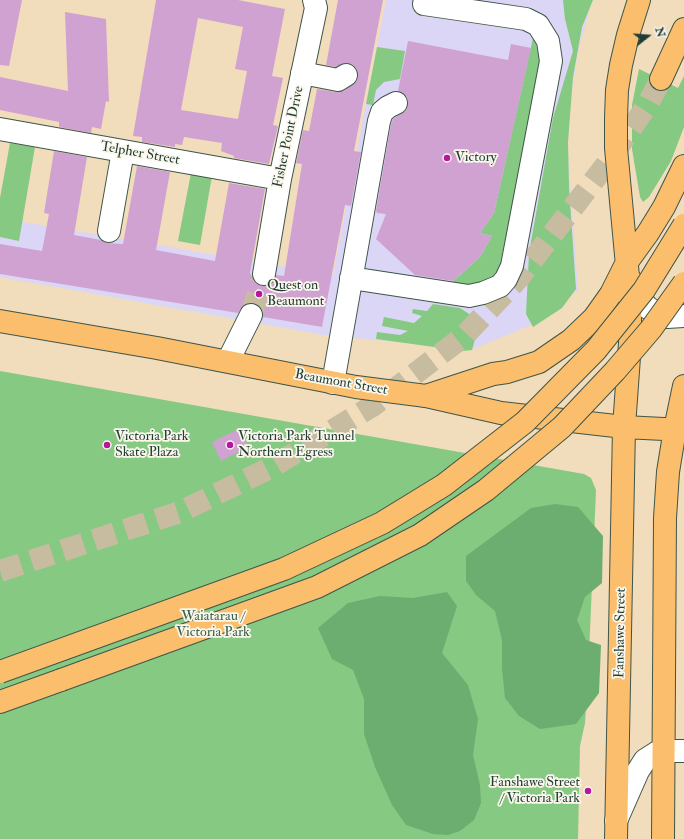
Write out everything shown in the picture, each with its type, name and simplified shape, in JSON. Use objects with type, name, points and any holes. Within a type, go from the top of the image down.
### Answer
[{"type":"main road","name":"Fanshawe Street","points":[[616,830],[624,427],[630,343],[628,268],[616,148],[616,118],[617,90],[621,65],[628,35],[639,0]]},
{"type":"main road","points":[[661,80],[684,29]]},
{"type":"main road","points":[[426,396],[493,374],[521,368],[539,362],[558,350],[594,318],[628,268],[664,207],[684,166]]},
{"type":"main road","points":[[0,672],[284,569],[382,523],[444,485],[525,422],[596,350],[644,290],[684,225]]},
{"type":"main road","points":[[0,702],[317,587],[420,535],[486,490],[562,427],[635,347],[684,283]]},
{"type":"main road","name":"Beaumont Street","points":[[0,321],[228,361],[333,382],[426,396],[501,413],[624,427],[680,430]]},
{"type":"main road","points":[[663,839],[674,751],[665,518],[668,472],[680,430],[684,386]]},
{"type":"street","name":"Fisher Point Drive","points":[[264,274],[280,179],[316,8],[314,0]]},
{"type":"street","points":[[351,278],[469,296],[483,294],[500,286],[506,279],[512,266],[551,61],[548,41],[538,25],[526,19],[424,4]]},
{"type":"street","points":[[302,73],[338,80],[346,75]]},
{"type":"street","points":[[333,382],[379,121],[382,112],[396,102]]},
{"type":"street","name":"Telpher Street","points":[[0,129],[280,179]]},
{"type":"street","points":[[108,231],[123,151]]},
{"type":"street","points":[[628,268],[635,290],[648,308],[666,317],[684,316]]},
{"type":"street","points":[[228,361],[251,315]]},
{"type":"street","points":[[616,830],[642,764],[650,756],[674,751]]},
{"type":"shaded area","points":[[386,0],[592,0],[578,52],[566,126],[578,290],[536,323],[473,349],[323,335],[0,277],[0,218],[333,275]]},
{"type":"green space","points":[[563,0],[593,0],[582,27],[573,77],[568,142],[569,187],[576,289],[562,308],[533,327],[526,314],[529,253],[553,118],[573,51],[565,19]]},
{"type":"green space","points":[[533,38],[537,47],[541,67],[498,275],[468,287],[450,284],[480,257],[492,236],[480,233],[494,213]]},
{"type":"green space","points":[[377,47],[405,51],[400,79],[384,82],[376,90],[373,105],[366,104]]},
{"type":"green space","points":[[639,69],[678,88],[684,76],[684,127],[671,161],[649,197],[643,202],[640,197],[632,149],[632,105]]},
{"type":"green space","points":[[10,143],[35,147],[19,241],[0,237],[0,198]]},
{"type":"green space","points":[[191,173],[212,176],[200,245],[178,241]]},
{"type":"green space","points":[[433,304],[460,308],[480,321],[472,350],[463,351],[376,339],[377,332],[400,335],[408,331],[382,326],[384,317],[414,323],[422,316],[412,313],[413,309],[427,311]]},
{"type":"green space","name":"Waiatarau / Victoria Park","points":[[0,371],[584,474],[591,478],[596,490],[588,678],[585,723],[580,746],[578,839],[0,839]]},
{"type":"green space","points":[[555,504],[578,507],[603,536],[602,583],[585,597],[577,620],[586,640],[601,645],[599,693],[576,724],[540,729],[519,716],[505,698],[502,669],[502,640],[495,611],[476,595],[466,581],[466,556],[531,508]]},
{"type":"green space","points":[[447,592],[457,606],[442,653],[468,685],[478,719],[473,755],[480,785],[481,803],[474,820],[460,831],[448,835],[433,834],[406,825],[392,805],[375,767],[364,734],[364,699],[353,670],[332,659],[318,628],[348,603],[380,596],[413,598]]},
{"type":"building","points":[[0,0],[22,0],[9,66],[0,65]]},
{"type":"building","points":[[156,0],[238,0],[285,9],[272,76],[283,78],[273,125],[278,126],[269,164],[234,158],[234,156],[221,151],[222,143],[184,137],[182,145],[175,144],[175,147],[142,142],[142,137],[133,136]],"holes":[[[198,18],[243,27],[235,69],[247,71],[238,119],[181,110]]]},
{"type":"building","points":[[338,0],[383,0],[354,151],[361,152],[351,206],[345,205],[322,327],[263,317],[261,308],[256,304],[251,303],[244,305],[238,313],[0,274],[0,244],[42,251],[49,214],[44,213],[54,151],[87,157],[74,235],[101,240],[106,243],[123,244],[137,166],[170,172],[156,250],[215,261],[229,183],[265,189],[250,273],[256,283],[262,286],[269,286],[273,282],[276,275],[284,276],[302,164],[296,163],[303,130],[309,131],[317,89],[336,92],[344,91],[357,81],[358,75],[356,68],[352,64],[345,63],[336,67],[326,65]]},
{"type":"building","points":[[65,12],[106,19],[109,102],[106,101],[101,129],[92,127],[91,133],[59,127],[59,122],[0,110],[0,77],[68,91]]},
{"type":"building","name":"Victory","points":[[408,41],[508,60],[511,44],[531,48],[494,213],[480,233],[492,236],[480,257],[453,281],[415,275],[376,239],[386,214],[377,213],[376,211],[391,124],[393,119],[406,110],[408,104],[407,97],[398,91]]},
{"type":"building","name":"Victoria Park Tunnel Northern Egress","points":[[239,429],[248,447],[221,461],[212,442]]},
{"type":"tunnel","points":[[0,571],[180,512],[272,467],[374,405],[463,337],[518,279],[605,166],[648,104],[661,79]]},
{"type":"tunnel","points":[[251,315],[264,274]]},
{"type":"place","name":"Victory","points":[[447,158]]},
{"type":"place","name":"Quest on Beaumont","points":[[259,294]]},
{"type":"place","name":"Victoria Park Skate Plaza","points":[[107,445]]},
{"type":"place","name":"Victoria Park Tunnel Northern Egress","points":[[230,445]]},
{"type":"place","name":"Fanshawe Street / Victoria Park","points":[[588,791]]}]
